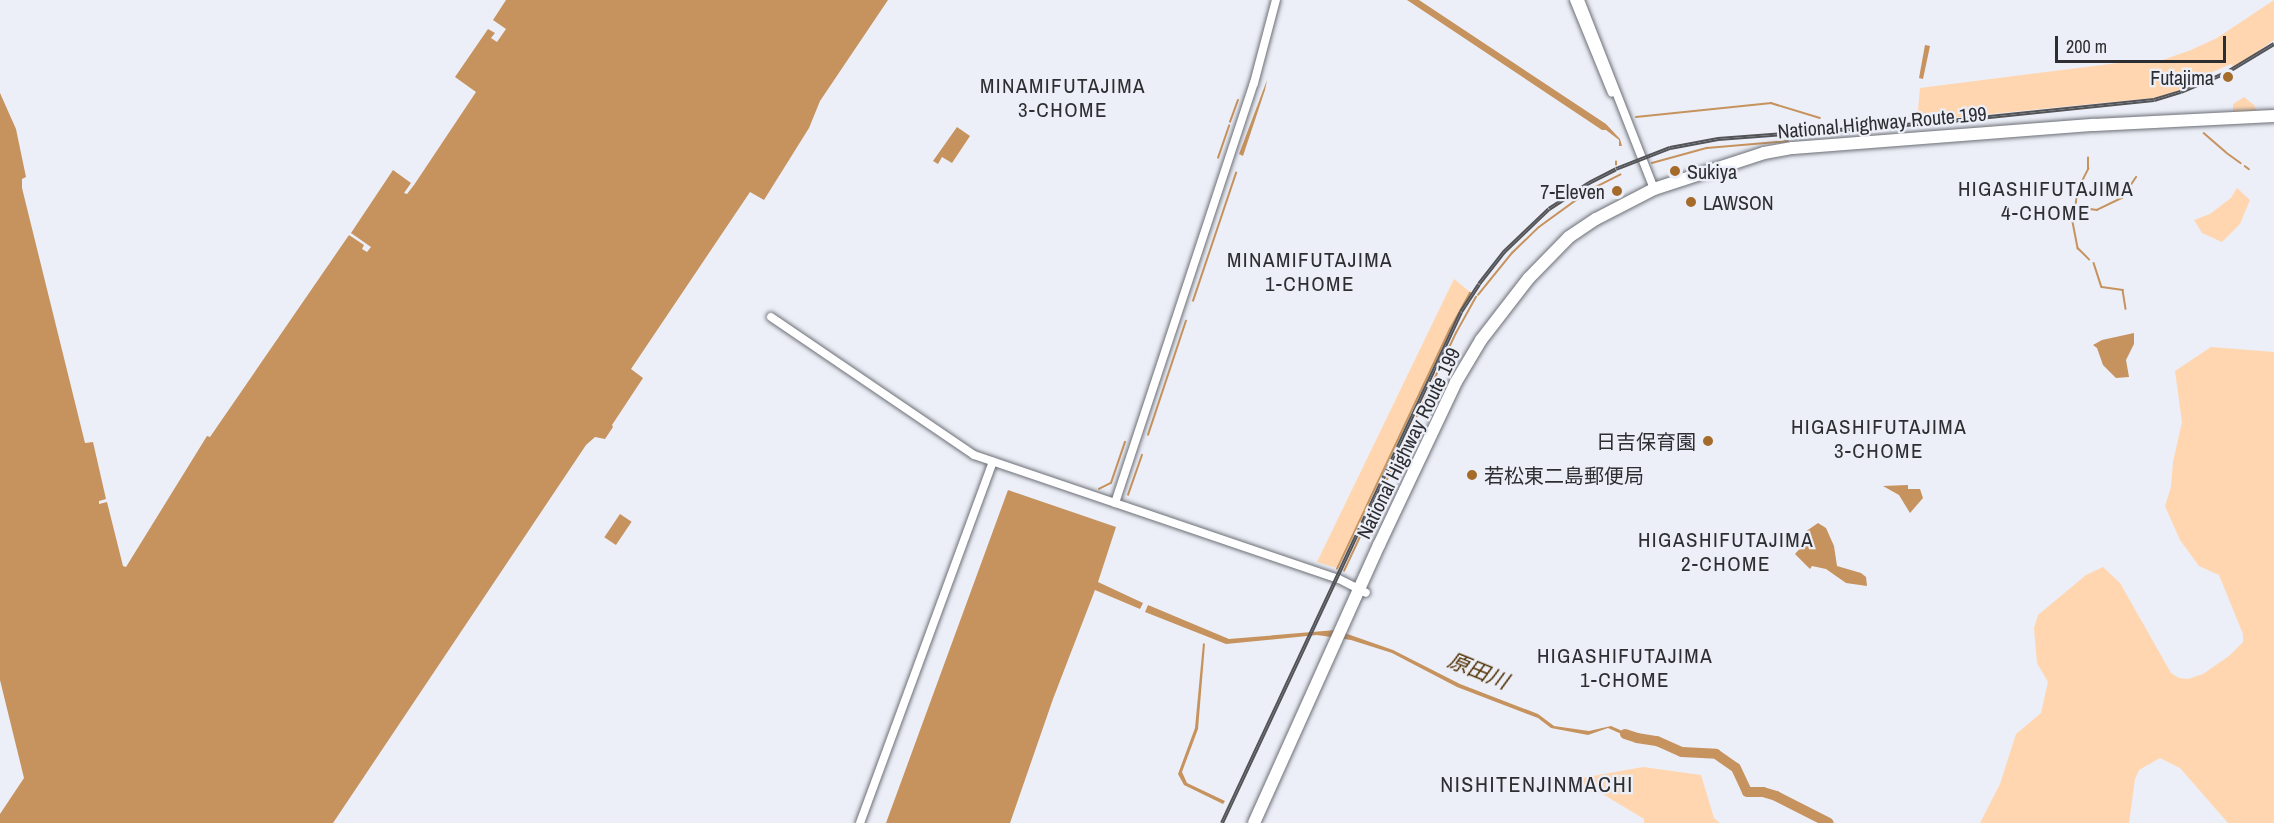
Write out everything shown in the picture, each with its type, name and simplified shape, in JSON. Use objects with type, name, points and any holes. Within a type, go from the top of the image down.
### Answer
[{"type":"highway","name":"National Highway Route 199","points":[[1260,823],[1437,419],[1481,340],[1528,278],[1569,237],[1595,219],[1654,189],[1764,153],[1815,145],[2094,125],[2274,116]]},
{"type":"highway","name":"National Highway Route 199","points":[[1254,823],[1442,422],[1487,344],[1534,281],[1573,243],[1623,212],[1703,180],[1766,160],[1817,150],[2073,133],[2274,124]]},
{"type":"street","points":[[1115,503],[1254,84],[1276,0]]},
{"type":"street","points":[[1574,0],[1636,154],[1643,164]]},
{"type":"street","points":[[1580,0],[1610,70],[1654,189]]},
{"type":"street","points":[[771,317],[974,455],[1339,579],[1362,592]]},
{"type":"street","points":[[860,823],[993,462]]},
{"type":"shaded area","points":[[506,0],[888,0],[820,101],[809,128],[764,200],[750,192],[631,369],[643,378],[605,439],[595,437],[586,445],[333,823],[0,823],[0,814],[24,778],[0,680],[0,93],[16,129],[26,177],[22,179],[22,188],[85,443],[93,442],[106,499],[99,501],[99,504],[107,502],[123,566],[126,567],[207,436],[210,437],[349,235],[364,245],[362,249],[367,252],[371,247],[351,233],[393,170],[411,183],[404,193],[407,194],[414,185],[476,92],[455,77],[488,29],[495,33],[491,38],[497,42],[506,29],[493,20]]},
{"type":"shaded area","points":[[1407,0],[1419,0],[1606,124],[1620,139],[1622,146],[1619,146],[1619,140],[1606,130],[1602,130]]},
{"type":"shaded area","points":[[2274,0],[2274,40],[2234,68],[2231,64],[2185,84],[2186,89],[2154,98],[1917,121],[1920,88],[2126,62],[2157,62],[2217,38]]},
{"type":"shaded area","points":[[1925,45],[1930,46],[1923,79],[1919,78]]},
{"type":"shaded area","points":[[1267,80],[1265,90],[1243,156],[1239,154]]},
{"type":"shaded area","points":[[2244,97],[2254,105],[2257,111],[2233,113],[2233,104]]},
{"type":"shaded area","points":[[957,127],[970,136],[952,163],[942,157],[938,164],[933,161]]},
{"type":"shaded area","points":[[2237,188],[2250,200],[2240,224],[2222,242],[2202,233],[2194,220],[2210,214],[2231,198]]},
{"type":"shaded area","points":[[1454,279],[1470,292],[1449,329],[1337,568],[1317,562]]},
{"type":"shaded area","points":[[2134,333],[2134,344],[2126,360],[2129,377],[2116,378],[2103,365],[2097,348],[2093,345],[2102,340]]},
{"type":"shaded area","points":[[2211,347],[2274,352],[2274,823],[2228,823],[2180,768],[2160,758],[2139,770],[2135,779],[2129,823],[1980,823],[2000,784],[2016,734],[2041,713],[2048,682],[2037,663],[2034,628],[2038,615],[2086,575],[2103,567],[2120,583],[2171,673],[2179,678],[2188,679],[2203,674],[2229,656],[2243,642],[2243,634],[2219,575],[2199,566],[2180,540],[2165,506],[2171,487],[2173,462],[2182,422],[2175,371]]},
{"type":"shaded area","points":[[1908,485],[1908,489],[1920,489],[1923,498],[1910,513],[1899,495],[1883,486]]},
{"type":"shaded area","points":[[1008,490],[1116,527],[1098,582],[1143,603],[1140,609],[1095,590],[1053,699],[1010,823],[886,823]]},
{"type":"shaded area","points":[[620,514],[632,522],[616,545],[604,537]]},
{"type":"shaded area","points":[[1818,523],[1826,528],[1834,546],[1837,566],[1861,573],[1866,577],[1867,586],[1846,583],[1826,569],[1812,566],[1810,569],[1795,554],[1803,545],[1805,532]]},
{"type":"shaded area","points":[[1148,605],[1229,639],[1336,630],[1393,650],[1460,684],[1538,714],[1554,726],[1589,731],[1611,726],[1636,737],[1635,740],[1608,728],[1588,735],[1551,728],[1538,718],[1457,687],[1392,653],[1351,640],[1317,635],[1226,644],[1145,612]]},
{"type":"shaded area","points":[[1203,643],[1205,644],[1198,729],[1182,772],[1187,783],[1225,801],[1223,804],[1184,785],[1178,774],[1195,728]]},
{"type":"shaded area","points":[[1643,767],[1701,775],[1714,818],[1720,823],[1644,823],[1644,819],[1601,793],[1572,789],[1576,779]]},
{"type":"waterway","points":[[1230,122],[1238,100]]},
{"type":"waterway","points":[[1636,117],[1771,103],[1820,118]]},
{"type":"waterway","points":[[1218,158],[1229,126]]},
{"type":"waterway","points":[[2204,133],[2226,152]]},
{"type":"waterway","points":[[1652,163],[1707,148],[1788,141]]},
{"type":"waterway","points":[[2227,153],[2241,163]]},
{"type":"waterway","points":[[2075,211],[2077,191],[2088,169],[2088,158]]},
{"type":"waterway","points":[[2245,166],[2249,169]]},
{"type":"waterway","points":[[1193,301],[1236,173]]},
{"type":"waterway","points":[[1478,295],[1512,253],[1539,227],[1590,190],[1620,175]]},
{"type":"waterway","points":[[2090,209],[2097,210],[2122,198],[2136,177]]},
{"type":"waterway","points":[[2072,217],[2078,248],[2089,259]]},
{"type":"waterway","points":[[2094,263],[2102,287],[2123,290],[2126,309]]},
{"type":"waterway","points":[[1337,569],[1450,329],[1470,293]]},
{"type":"waterway","points":[[1344,571],[1456,333],[1476,297]]},
{"type":"waterway","points":[[1148,435],[1186,321]]},
{"type":"waterway","points":[[1099,489],[1111,483],[1125,442]]},
{"type":"waterway","points":[[1128,495],[1142,455]]},
{"type":"waterway","name":"原田川","points":[[1625,734],[1657,741],[1682,752],[1716,754],[1736,768],[1747,792],[1763,792],[1776,796],[1829,823]]},
{"type":"railway","points":[[1222,823],[1461,312],[1504,252],[1549,209],[1589,183],[1616,169],[1670,148],[1718,139],[1931,123],[2154,100],[2181,92],[2226,73],[2274,44]]},
{"type":"place","name":"Futajima","points":[[2228,77]]},
{"type":"place","name":"Sukiya","points":[[1675,171]]},
{"type":"place","name":"7-Eleven","points":[[1617,191]]},
{"type":"place","name":"LAWSON","points":[[1691,202]]},
{"type":"place","name":"日吉保育園","points":[[1708,441]]},
{"type":"place","name":"若松東二島郵便局","points":[[1472,475]]},
{"type":"district","name":"MINAMIFUTAJIMA 3-CHOME","points":[[1063,98]]},
{"type":"district","name":"HIGASHIFUTAJIMA 4-CHOME","points":[[2046,201]]},
{"type":"district","name":"MINAMIFUTAJIMA 1-CHOME","points":[[1310,272]]},
{"type":"district","name":"HIGASHIFUTAJIMA 3-CHOME","points":[[1879,439]]},
{"type":"district","name":"HIGASHIFUTAJIMA 2-CHOME","points":[[1726,552]]},
{"type":"district","name":"HIGASHIFUTAJIMA 1-CHOME","points":[[1625,668]]},
{"type":"district","name":"NISHITENJINMACHI","points":[[1537,785]]}]
